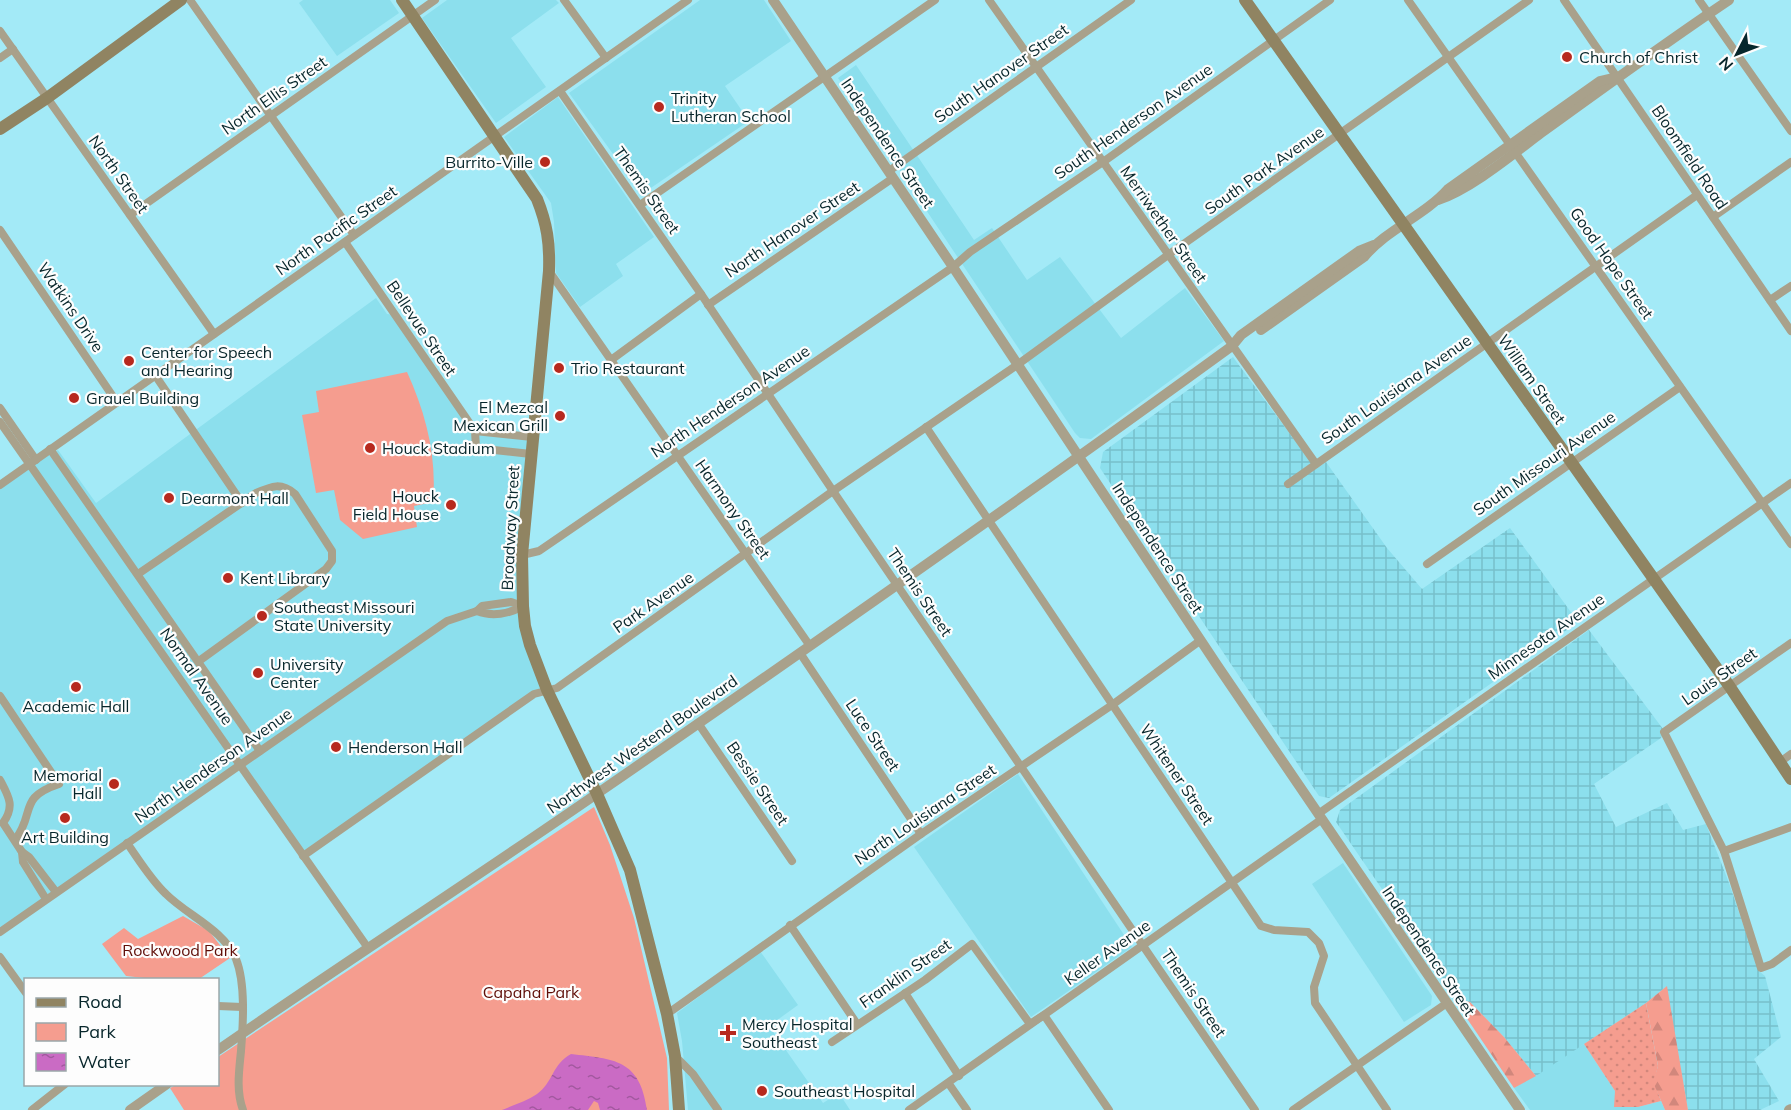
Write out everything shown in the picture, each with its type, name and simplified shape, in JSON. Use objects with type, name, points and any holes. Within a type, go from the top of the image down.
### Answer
[{"type":"main road","points":[[0,129],[47,98],[181,0]]},
{"type":"main road","name":"Broadway Street","points":[[402,0],[537,198],[547,223],[550,250],[549,271],[522,555],[523,606],[530,645],[547,690],[597,794],[630,870],[667,1014],[675,1056],[679,1110]]},
{"type":"main road","name":"William Street","points":[[1245,0],[1730,687],[1791,779]]},
{"type":"street","points":[[190,0],[354,235]]},
{"type":"street","name":"North Ellis Street","points":[[130,215],[435,0]]},
{"type":"street","points":[[564,0],[606,58]]},
{"type":"street","name":"North Pacific Street","points":[[0,485],[116,401],[688,0]]},
{"type":"street","name":"Independence Street","points":[[773,0],[1320,817],[1520,1110]]},
{"type":"street","points":[[640,205],[935,0]]},
{"type":"street","name":"Merriwether Street","points":[[989,0],[1316,464]]},
{"type":"street","name":"South Hanover Street","points":[[891,174],[1131,0]]},
{"type":"street","name":"South Henderson Avenue","points":[[953,267],[970,252],[1103,162],[1330,0]]},
{"type":"street","name":"Good Hope Street","points":[[1408,0],[1791,544]]},
{"type":"street","name":"South Park Avenue","points":[[1017,365],[1168,255],[1529,0]]},
{"type":"street","name":"Bloomfield Road","points":[[1564,0],[1791,331]]},
{"type":"street","points":[[1699,0],[1791,131]]},
{"type":"street","name":"Northwest Westend Boulevard","points":[[219,1049],[597,794],[990,520],[1232,346],[1245,341],[1364,257],[1374,245],[1438,200],[1448,189],[1512,148],[1600,81],[1617,77],[1729,0]]},
{"type":"street","name":"North Street","points":[[0,31],[214,334]]},
{"type":"street","points":[[0,58],[13,49]]},
{"type":"street","name":"Themis Street","points":[[560,91],[769,393],[833,492],[1255,1110]]},
{"type":"street","points":[[1713,217],[1791,162]]},
{"type":"street","name":"North Hanover Street","points":[[708,305],[891,174]]},
{"type":"street","name":"South Louisiana Avenue","points":[[1288,484],[1697,195]]},
{"type":"street","name":"Watkins Drive","points":[[0,230],[116,401]]},
{"type":"street","name":"Bellevue Street","points":[[345,242],[475,431]]},
{"type":"street","name":"North Henderson Avenue","points":[[522,555],[539,551],[953,267]]},
{"type":"street","name":"Harmony Street","points":[[549,271],[810,646]]},
{"type":"street","points":[[1770,300],[1791,286]]},
{"type":"street","points":[[611,360],[701,294]]},
{"type":"street","name":"Park Avenue","points":[[303,856],[534,694],[557,688],[833,492],[1017,365]]},
{"type":"street","points":[[155,375],[243,503]]},
{"type":"street","name":"South Missouri Avenue","points":[[1427,564],[1680,387]]},
{"type":"street","name":"Normal Avenue","points":[[0,408],[33,462],[368,948]]},
{"type":"street","name":"Normal Avenue","points":[[0,422],[33,462]]},
{"type":"street","name":"Whitener Street","points":[[926,427],[1261,926],[1274,930],[1308,932],[1318,943],[1324,956],[1314,987],[1315,1003],[1387,1110]]},
{"type":"street","points":[[531,454],[476,448],[475,431],[532,437]]},
{"type":"street","name":"Normal Avenue","points":[[50,449],[260,751]]},
{"type":"street","name":"Minnesota Avenue","points":[[1320,817],[1791,483]]},
{"type":"street","points":[[138,574],[256,493],[273,486],[287,488],[295,494],[332,551],[332,561],[326,569],[275,608],[199,661]]},
{"type":"street","name":"North Henderson Avenue","points":[[0,932],[447,621],[477,611],[486,615],[512,612],[523,606]]},
{"type":"street","name":"North Louisiana Street","points":[[667,1014],[790,925],[1112,705],[1201,640]]},
{"type":"street","name":"Louis Street","points":[[1724,851],[1664,732],[1791,644]]},
{"type":"street","name":"Luce Street","points":[[800,653],[921,834]]},
{"type":"street","points":[[0,696],[59,784],[42,790],[30,802],[21,833],[15,840]]},
{"type":"street","name":"Bessie Street","points":[[698,723],[792,861]]},
{"type":"street","points":[[1780,762],[1791,754]]},
{"type":"street","points":[[0,780],[9,797],[10,813],[1,821],[22,852],[56,892]]},
{"type":"street","name":"Keller Avenue","points":[[909,1110],[1233,883],[1320,817]]},
{"type":"street","points":[[1791,827],[1724,851],[1761,968],[1772,964],[1791,950]]},
{"type":"street","points":[[127,843],[159,888],[209,926],[236,959],[240,979],[243,1033],[238,1082],[241,1109]]},
{"type":"street","points":[[22,852],[23,862],[46,899]]},
{"type":"street","points":[[790,925],[857,1024]]},
{"type":"street","name":"Franklin Street","points":[[832,1042],[972,944],[1030,1024],[1044,1015]]},
{"type":"street","points":[[0,957],[24,990]]},
{"type":"street","points":[[905,993],[959,1076]]},
{"type":"street","points":[[1293,1110],[1447,1004]]},
{"type":"street","points":[[219,1006],[242,1007]]},
{"type":"street","points":[[1044,1015],[1108,1110]]},
{"type":"street","points":[[675,1056],[693,1074],[718,1110]]},
{"type":"street","points":[[949,1084],[966,1110]]},
{"type":"street","points":[[32,1110],[62,1086]]},
{"type":"street","points":[[130,1110],[164,1086]]},
{"type":"shaded area","points":[[303,0],[390,0],[399,13],[337,56],[299,3]]},
{"type":"shaded area","points":[[447,0],[556,0],[559,3],[511,38],[546,87],[496,123],[422,18]]},
{"type":"shaded area","name":"Trinity Lutheran School","points":[[700,0],[764,0],[791,41],[725,86],[749,121],[642,194],[569,93]]},
{"type":"shaded area","points":[[856,65],[974,240],[992,228],[1027,280],[1060,257],[1121,338],[1185,288],[1224,341],[1091,439],[1080,438],[838,78]]},
{"type":"shaded area","points":[[558,97],[654,237],[616,264],[623,276],[580,307],[556,273],[551,203],[504,137]]},
{"type":"shaded area","name":"Southeast Missouri State University","points":[[376,298],[387,314],[395,315],[475,431],[532,437],[523,606],[547,690],[534,694],[303,856],[240,765],[0,933],[0,486],[30,464],[58,450],[96,503]]},
{"type":"shaded area","points":[[1233,357],[1316,469],[1326,462],[1387,548],[1422,589],[1510,528],[1578,622],[1329,798],[1319,796],[1100,468],[1103,452]]},
{"type":"shaded area","points":[[1589,630],[1663,729],[1661,738],[1594,784],[1616,827],[1667,803],[1683,830],[1706,824],[1759,971],[1765,976],[1781,1037],[1754,1059],[1779,1101],[1760,1110],[1688,1110],[1666,987],[1646,1003],[1536,1076],[1504,1037],[1470,1002],[1458,1000],[1336,822],[1340,810]]},
{"type":"shaded area","points":[[1018,774],[1132,947],[1031,1017],[914,847]]},
{"type":"shaded area","points":[[1343,863],[1432,996],[1431,1005],[1404,1022],[1312,884]]},
{"type":"shaded area","name":"Mercy Hospital Southeast","points":[[760,951],[798,1005],[769,1026],[823,1103],[839,1093],[850,1110],[688,1110],[682,1041],[677,1013]]},
{"type":"shaded area","points":[[1584,1044],[1615,1091],[1638,1107],[1661,1101],[1665,1110],[1530,1110],[1514,1088]]},
{"type":"green space","name":"Houck Stadium","points":[[407,372],[420,404],[429,436],[433,468],[433,502],[414,506],[417,527],[363,539],[340,520],[334,490],[316,493],[302,415],[319,412],[316,391]]},
{"type":"green space","name":"Capaha Park","points":[[594,807],[610,845],[634,918],[667,1058],[669,1110],[184,1110],[170,1088],[174,1086],[219,1086],[219,1056]]},
{"type":"green space","name":"Rockwood Park","points":[[183,916],[209,931],[230,958],[200,978],[126,976],[102,944],[124,928],[138,939]]},
{"type":"green space","points":[[1667,986],[1688,1110],[1665,1110],[1653,1082],[1658,1066],[1646,1003]]},
{"type":"green space","points":[[1458,1000],[1470,1002],[1504,1037],[1536,1076],[1514,1088],[1468,1020]]},
{"type":"green space","points":[[1646,1003],[1658,1066],[1654,1082],[1661,1101],[1638,1107],[1614,1107],[1615,1091],[1584,1044]]},
{"type":"water","points":[[571,1054],[612,1060],[623,1065],[638,1080],[647,1110],[600,1110],[598,1103],[594,1101],[588,1110],[502,1110],[542,1090],[560,1063]]},
{"type":"place","name":"Church of Christ","points":[[1567,57]]},
{"type":"place","name":"Trinity Lutheran School","points":[[659,107]]},
{"type":"place","name":"Burrito-Ville","points":[[545,162]]},
{"type":"place","name":"Center for Speech and Hearing","points":[[129,361]]},
{"type":"place","name":"Trio Restaurant","points":[[559,368]]},
{"type":"place","name":"Grauel Building","points":[[74,398]]},
{"type":"place","name":"El Mezcal Mexican Grill","points":[[560,416]]},
{"type":"place","name":"Houck Stadium","points":[[370,448]]},
{"type":"place","name":"Dearmont Hall","points":[[169,498]]},
{"type":"place","name":"Houck Field House","points":[[451,505]]},
{"type":"place","name":"Kent Library","points":[[228,578]]},
{"type":"place","name":"Southeast Missouri State University","points":[[262,616]]},
{"type":"place","name":"University Center","points":[[258,673]]},
{"type":"place","name":"Academic Hall","points":[[76,687]]},
{"type":"place","name":"Henderson Hall","points":[[336,747]]},
{"type":"place","name":"Memorial Hall","points":[[114,784]]},
{"type":"place","name":"Art Building","points":[[65,818]]},
{"type":"place","name":"Mercy Hospital Southeast","points":[[728,1033]]},
{"type":"place","name":"Southeast Hospital","points":[[762,1091]]}]
